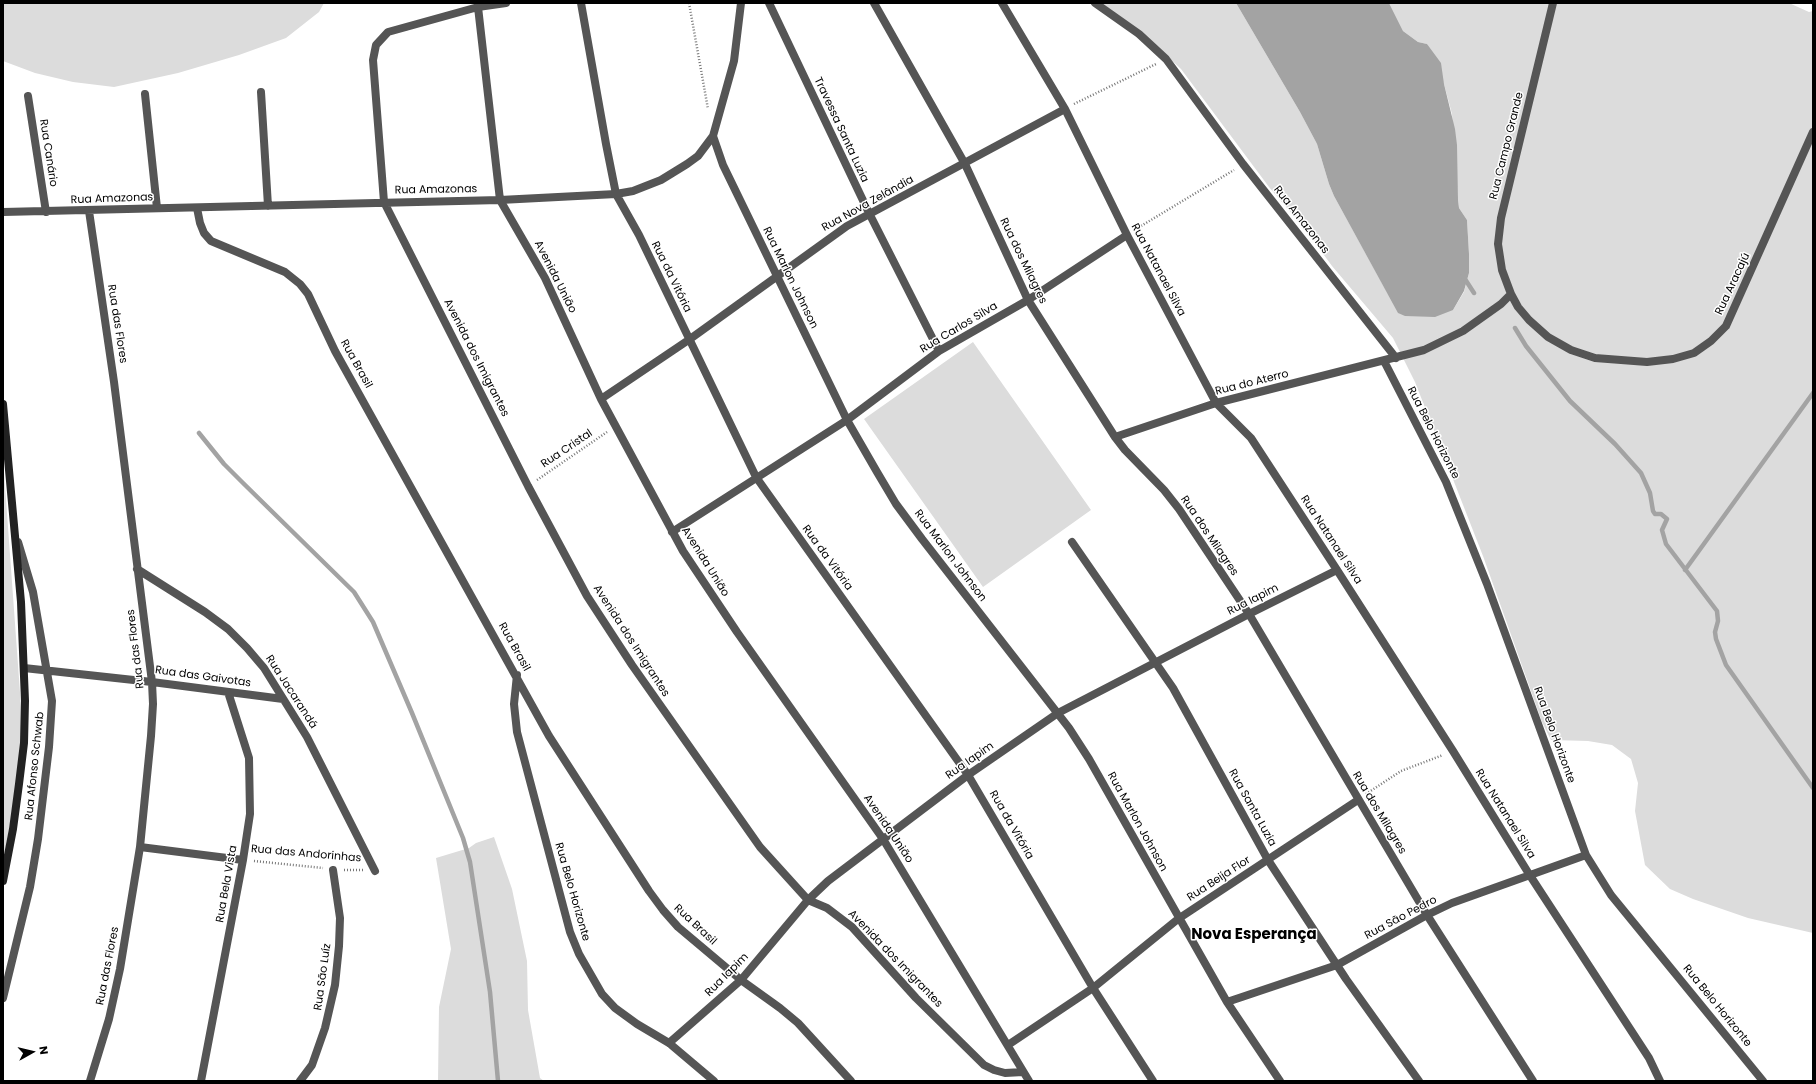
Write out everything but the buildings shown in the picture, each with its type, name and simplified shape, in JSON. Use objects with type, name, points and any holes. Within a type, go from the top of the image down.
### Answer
[{"type":"street","points":[[478,7],[506,3]]},
{"type":"street","name":"Rua da Vitória","points":[[581,3],[616,194],[690,339],[756,477],[968,775],[1093,988],[1153,1081]]},
{"type":"street","name":"Rua Amazonas","points":[[3,212],[500,200],[616,194],[649,185],[673,173],[698,156],[713,136],[734,61],[741,3]]},
{"type":"street","name":"Travessa Santa Luzia","points":[[769,3],[869,213],[939,351]]},
{"type":"street","name":"Rua dos Milagres","points":[[874,3],[965,164],[1028,300],[1115,437],[1125,450],[1164,490],[1179,509],[1248,614],[1427,915],[1533,1081]]},
{"type":"street","name":"Rua Natanael Silva","points":[[1002,3],[1065,109],[1127,235],[1216,403],[1221,410],[1241,426],[1251,438],[1453,751],[1529,874],[1649,1058],[1660,1081]]},
{"type":"street","name":"Rua Amazonas","points":[[1095,3],[1140,34],[1166,59],[1243,164],[1396,358]]},
{"type":"street","name":"Rua Campo Grande","points":[[1511,294],[1502,270],[1498,244],[1501,218],[1553,3]]},
{"type":"street","name":"Avenida dos Imigrantes","points":[[478,7],[388,32],[376,45],[373,60],[384,202],[528,486],[587,596],[604,624],[760,847],[808,900],[827,908],[852,927],[916,998],[984,1065],[1005,1073],[1023,1072]]},
{"type":"street","name":"Avenida União","points":[[478,7],[500,200],[545,278],[601,399],[683,551],[737,632],[883,839],[1029,1081]]},
{"type":"street","points":[[261,92],[268,206]]},
{"type":"street","points":[[145,94],[157,208]]},
{"type":"street","name":"Rua Canário","points":[[28,96],[46,212]]},
{"type":"street","name":"Rua Nova Zelândia","points":[[601,399],[690,339],[823,242],[869,213],[965,164],[1065,109]]},
{"type":"street","name":"Rua Aracajú","points":[[1511,294],[1518,307],[1548,337],[1571,350],[1595,358],[1647,362],[1673,360],[1694,353],[1712,341],[1726,326],[1810,144],[1813,132]]},
{"type":"street","name":"Rua Marlon Johnson","points":[[713,136],[723,165],[847,420],[901,510],[1058,713],[1089,759],[1178,919],[1227,1002],[1280,1081]]},
{"type":"street","name":"Rua Brasil","points":[[197,208],[204,233],[211,241],[285,272],[300,284],[308,294],[335,351],[517,675],[549,736],[649,891],[678,927],[741,980],[798,1022],[851,1081]]},
{"type":"street","name":"Rua das Flores","points":[[89,211],[114,382],[152,682],[151,736],[140,847],[120,970],[109,1019],[90,1081]]},
{"type":"street","name":"Rua Carlos Silva","points":[[672,532],[847,420],[939,351],[1028,300],[1127,235]]},
{"type":"street","points":[[1396,358],[1424,350],[1463,331],[1501,304],[1511,294]]},
{"type":"street","name":"Rua do Aterro","points":[[1115,437],[1216,403],[1396,358]]},
{"type":"street","name":"Rua Belo Horizonte","points":[[1384,361],[1446,482],[1487,584],[1586,855],[1611,895],[1763,1081]]},
{"type":"street","name":"Rua Afonso Schwab","points":[[3,404],[16,537],[24,668],[24,743],[13,829],[3,881]]},
{"type":"street","name":"Rua Afonso Schwab","points":[[3,998],[30,887],[45,791],[52,701],[32,592],[16,537]]},
{"type":"street","name":"Rua Santa Luzia","points":[[1072,542],[1156,662],[1196,728],[1268,860],[1367,1009],[1419,1081]]},
{"type":"street","name":"Rua Jacarandá","points":[[137,569],[205,612],[228,630],[247,648],[264,668],[307,737],[375,871]]},
{"type":"street","name":"Rua Iapim","points":[[669,1043],[741,980],[808,900],[828,881],[968,775],[1058,713],[1248,614],[1337,570]]},
{"type":"street","name":"Rua das Gaivotas","points":[[24,668],[152,682],[283,699]]},
{"type":"street","name":"Rua Belo Horizonte","points":[[517,675],[514,704],[517,732],[570,932],[579,954],[598,988],[615,1008],[637,1024],[669,1043],[714,1081]]},
{"type":"street","name":"Rua Bela Vista","points":[[201,1081],[243,860],[250,814],[249,758],[228,692]]},
{"type":"street","name":"Rua Beija Flor","points":[[1008,1045],[1093,988],[1178,919],[1358,800]]},
{"type":"street","name":"Rua das Andorinhas","points":[[140,847],[243,860]]},
{"type":"street","name":"Rua São Pedro","points":[[1227,1002],[1337,965],[1427,915],[1470,895],[1586,855]]},
{"type":"street","name":"Rua São Luíz","points":[[300,1081],[306,1075],[315,1058],[325,1028],[335,985],[340,918],[333,870]]},
{"type":"path","points":[[689,3],[709,112]]},
{"type":"path","points":[[1065,109],[1166,59]]},
{"type":"path","points":[[1127,235],[1243,164]]},
{"type":"path","name":"Rua Cristal","points":[[528,486],[616,426]]},
{"type":"path","points":[[1358,800],[1401,771],[1453,751]]},
{"type":"path","name":"Rua das Andorinhas","points":[[243,860],[333,870],[375,871]]},
{"type":"shaded area","points":[[3,3],[324,3],[319,12],[286,38],[239,55],[178,73],[114,87],[73,82],[35,73],[3,61]]},
{"type":"shaded area","points":[[1099,3],[1236,3],[1317,144],[1334,196],[1388,294],[1453,310],[1464,292],[1469,273],[1469,254],[1467,220],[1459,208],[1458,200],[1452,114],[1444,84],[1427,44],[1418,42],[1403,31],[1389,3],[1789,3],[1809,12],[1813,11],[1813,933],[1748,918],[1693,899],[1670,889],[1645,865],[1635,811],[1638,783],[1631,759],[1612,745],[1588,741],[1551,740],[1542,722],[1483,556],[1415,382],[1393,338],[1332,266],[1305,229],[1269,187],[1181,69],[1151,41]]},
{"type":"shaded area","points":[[1236,3],[1389,3],[1403,31],[1418,42],[1427,44],[1441,63],[1444,84],[1455,129],[1457,145],[1458,200],[1459,208],[1467,220],[1469,254],[1469,273],[1464,291],[1453,310],[1435,317],[1405,316],[1398,313],[1334,196],[1317,144]]},
{"type":"shaded area","points":[[973,342],[1091,510],[983,587],[864,419]]},
{"type":"shaded area","points":[[4,472],[22,720],[17,786],[3,862]]},
{"type":"shaded area","points":[[494,837],[512,889],[527,961],[528,1010],[540,1078],[544,1081],[438,1081],[439,1007],[451,949],[436,858],[469,848],[476,843]]},
{"type":"waterway","points":[[1463,276],[1474,293]]},
{"type":"waterway","points":[[1515,328],[1526,346],[1570,401],[1615,444],[1641,473],[1650,493],[1653,511],[1655,514],[1661,514],[1667,519],[1662,530],[1666,544],[1717,611],[1718,621],[1715,632],[1716,639],[1726,665],[1813,788]]},
{"type":"waterway","points":[[1685,570],[1813,393]]},
{"type":"waterway","points":[[199,433],[224,464],[354,592],[373,622],[463,838],[470,862],[490,992],[498,1081]]},
{"type":"district","name":"Nova Esperança","points":[[1254,935]]}]
